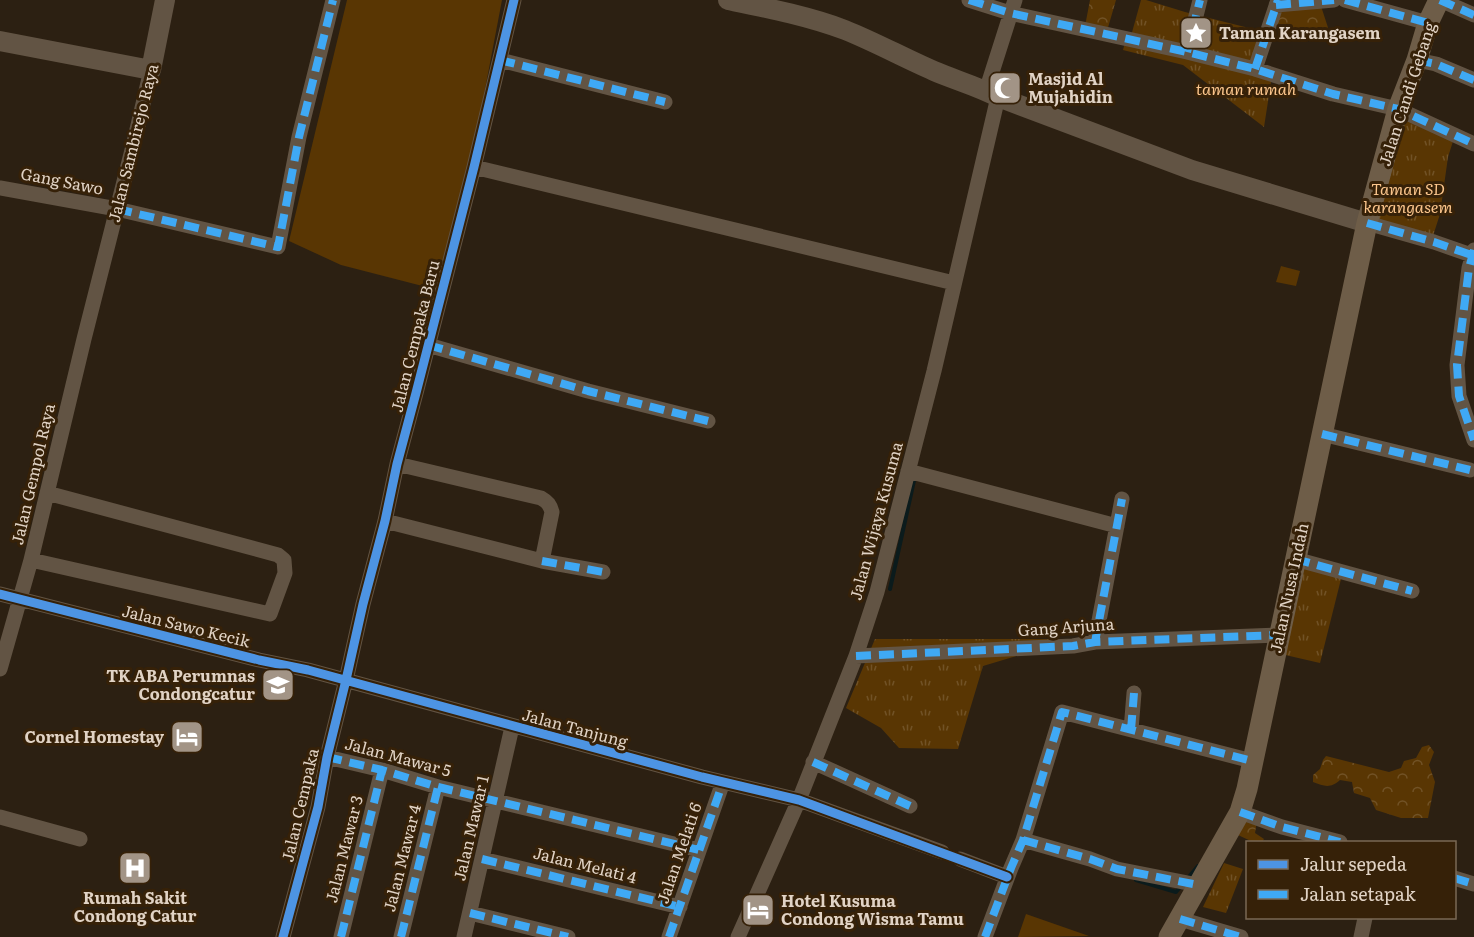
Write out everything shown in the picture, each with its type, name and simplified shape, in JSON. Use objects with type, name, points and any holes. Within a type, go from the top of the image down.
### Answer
[{"type":"main road","name":"Jalan Candi Gebang","points":[[1367,223],[1398,110],[1428,23],[1439,0]]},
{"type":"main road","name":"Jalan Nusa Indah","points":[[1169,937],[1240,812],[1247,789],[1367,223]]},
{"type":"street","name":"Jalan Sambirejo Raya","points":[[98,286],[151,70],[165,0]]},
{"type":"street","name":"Gang Sawo","points":[[0,188],[117,209],[278,247],[299,137],[333,0]]},
{"type":"street","name":"Jalan Cempaka Baru","points":[[346,680],[397,464],[474,167],[514,0]]},
{"type":"street","points":[[728,0],[798,16],[843,30],[934,71],[1192,170],[1434,242],[1472,258],[1457,365],[1459,396],[1474,440]]},
{"type":"street","points":[[969,0],[1012,7],[1255,69],[1333,94],[1398,110],[1474,144]]},
{"type":"street","points":[[1187,52],[1200,0]]},
{"type":"street","points":[[1255,69],[1277,3],[1334,0]]},
{"type":"street","points":[[1345,0],[1428,23]]},
{"type":"street","points":[[1439,0],[1474,15]]},
{"type":"street","name":"Jalan Wijaya Kusuma","points":[[738,937],[799,800],[856,656],[877,592],[934,371],[1012,7]]},
{"type":"street","points":[[0,41],[151,70]]},
{"type":"street","points":[[500,60],[665,102]]},
{"type":"street","points":[[1417,60],[1436,64],[1474,80]]},
{"type":"street","points":[[474,167],[954,283]]},
{"type":"street","name":"Jalan Gempol Raya","points":[[0,669],[31,560],[98,286]]},
{"type":"street","points":[[428,345],[588,391],[708,422]]},
{"type":"street","points":[[1322,434],[1470,470]]},
{"type":"street","points":[[397,464],[541,498],[547,502],[552,512],[542,561]]},
{"type":"street","points":[[908,471],[1117,526]]},
{"type":"street","points":[[31,560],[270,614],[285,573],[284,560],[278,555],[47,493]]},
{"type":"street","points":[[1095,642],[1122,499]]},
{"type":"street","points":[[384,521],[542,561],[603,572]]},
{"type":"street","points":[[1295,559],[1412,591]]},
{"type":"street","name":"Jalan Sawo Kecik","points":[[0,594],[346,680]]},
{"type":"street","name":"Gang Arjuna","points":[[856,656],[1073,646],[1095,642],[1279,635]]},
{"type":"street","name":"Jalan Tanjung","points":[[346,680],[512,727],[799,800],[942,852]]},
{"type":"street","name":"Jalan Cempaka","points":[[283,937],[318,807],[327,757],[346,680]]},
{"type":"street","points":[[1131,730],[1134,693]]},
{"type":"street","points":[[985,937],[1023,840],[1062,712],[1252,761]]},
{"type":"street","name":"Jalan Mawar 1","points":[[464,937],[512,727]]},
{"type":"street","name":"Jalan Mawar 5","points":[[327,757],[382,770],[438,787],[699,850]]},
{"type":"street","points":[[813,762],[910,806]]},
{"type":"street","name":"Jalan Mawar 3","points":[[341,937],[382,770]]},
{"type":"street","name":"Jalan Melati 6","points":[[669,937],[723,782]]},
{"type":"street","name":"Jalan Mawar 4","points":[[401,937],[438,787]]},
{"type":"street","points":[[1240,812],[1333,841]]},
{"type":"street","points":[[0,817],[80,839]]},
{"type":"street","points":[[1023,840],[1117,869],[1198,885]]},
{"type":"street","name":"Jalan Melati 4","points":[[482,859],[680,907]]},
{"type":"street","points":[[960,859],[1008,877]]},
{"type":"street","points":[[1456,878],[1474,884]]},
{"type":"street","points":[[470,913],[568,937]]},
{"type":"street","points":[[1179,919],[1241,937]]},
{"type":"street","points":[[1361,937],[1365,919]]},
{"type":"green space","points":[[347,0],[502,0],[471,163],[438,290],[341,265],[289,241]]},
{"type":"green space","points":[[1090,0],[1116,0],[1107,31],[1084,25]]},
{"type":"green space","name":"Taman Karangasem","points":[[1141,0],[1261,31],[1252,67],[1131,36]]},
{"type":"green space","points":[[1319,0],[1333,43],[1276,24],[1281,10]]},
{"type":"green space","name":"taman rumah","points":[[1126,39],[1272,76],[1264,127],[1183,65],[1123,50]]},
{"type":"green space","name":"Taman SD karangasem","points":[[1401,113],[1455,135],[1448,157],[1440,214],[1432,239],[1365,220]]},
{"type":"green space","points":[[1281,266],[1300,271],[1296,286],[1276,282]]},
{"type":"green space","points":[[1301,565],[1342,575],[1320,663],[1281,654]]},
{"type":"green space","points":[[875,639],[1074,639],[983,666],[958,749],[899,748],[881,728],[846,708]]},
{"type":"green space","points":[[1429,745],[1434,752],[1429,765],[1435,782],[1428,818],[1401,818],[1376,810],[1370,798],[1354,793],[1352,782],[1340,780],[1327,786],[1313,782],[1313,775],[1320,769],[1326,756],[1389,772],[1401,768],[1404,761],[1416,758],[1422,747]]},
{"type":"green space","points":[[1247,815],[1257,821],[1255,833],[1264,839],[1251,841],[1238,835]]},
{"type":"green space","points":[[1224,863],[1243,869],[1226,913],[1203,907]]},
{"type":"green space","points":[[1026,914],[1089,936],[1018,937]]},
{"type":"waterway","points":[[890,589],[915,476]]},
{"type":"waterway","points":[[1188,878],[1198,866]]},
{"type":"waterway","points":[[1136,880],[1176,892],[1181,886]]},
{"type":"marked path","points":[[117,209],[278,247],[299,137],[333,0]]},
{"type":"marked path","points":[[969,0],[1010,13],[1255,69],[1333,94],[1398,109],[1474,144]]},
{"type":"marked path","points":[[1187,52],[1200,0]]},
{"type":"marked path","points":[[1255,69],[1278,0]]},
{"type":"marked path","points":[[1276,5],[1334,0]]},
{"type":"marked path","points":[[1345,0],[1428,23]]},
{"type":"marked path","points":[[1440,0],[1474,15]]},
{"type":"marked path","points":[[500,60],[665,102]]},
{"type":"marked path","points":[[1417,60],[1436,64],[1474,80]]},
{"type":"marked path","points":[[1367,223],[1474,256]]},
{"type":"marked path","points":[[1474,250],[1469,268],[1457,365],[1459,396],[1474,440]]},
{"type":"marked path","points":[[428,345],[588,391],[708,421]]},
{"type":"marked path","points":[[1322,434],[1470,470]]},
{"type":"marked path","points":[[1095,642],[1122,499]]},
{"type":"marked path","points":[[1295,559],[1412,591]]},
{"type":"marked path","points":[[542,561],[603,572]]},
{"type":"marked path","points":[[856,656],[1073,646],[1095,642],[1279,635]]},
{"type":"marked path","points":[[1131,730],[1134,693]]},
{"type":"marked path","points":[[985,937],[1023,840],[1062,712],[1252,761]]},
{"type":"marked path","points":[[327,757],[382,770],[438,787],[699,850]]},
{"type":"marked path","points":[[813,762],[910,806]]},
{"type":"marked path","points":[[341,937],[382,770]]},
{"type":"marked path","points":[[669,937],[723,782]]},
{"type":"marked path","points":[[401,937],[438,787]]},
{"type":"marked path","points":[[1240,812],[1282,827],[1336,841]]},
{"type":"marked path","points":[[1023,840],[1117,869],[1198,885]]},
{"type":"marked path","points":[[482,859],[680,907]]},
{"type":"marked path","points":[[1456,879],[1474,884]]},
{"type":"marked path","points":[[470,913],[568,937]]},
{"type":"marked path","points":[[1180,919],[1241,937]]},
{"type":"cycle path","points":[[283,937],[318,807],[327,757],[397,464],[474,167],[514,0]]},
{"type":"cycle path","points":[[0,594],[259,660],[308,670],[702,777],[799,800],[1007,877]]},
{"type":"place","name":"Taman Karangasem","points":[[1196,33]]},
{"type":"place","name":"Masjid Al Mujahidin","points":[[1005,88]]},
{"type":"place","name":"TK ABA Perumnas Condongcatur","points":[[278,685]]},
{"type":"place","name":"Cornel Homestay","points":[[187,737]]},
{"type":"place","name":"Rumah Sakit Condong Catur","points":[[135,868]]},
{"type":"place","name":"Hotel Kusuma Condong Wisma Tamu","points":[[758,910]]}]
